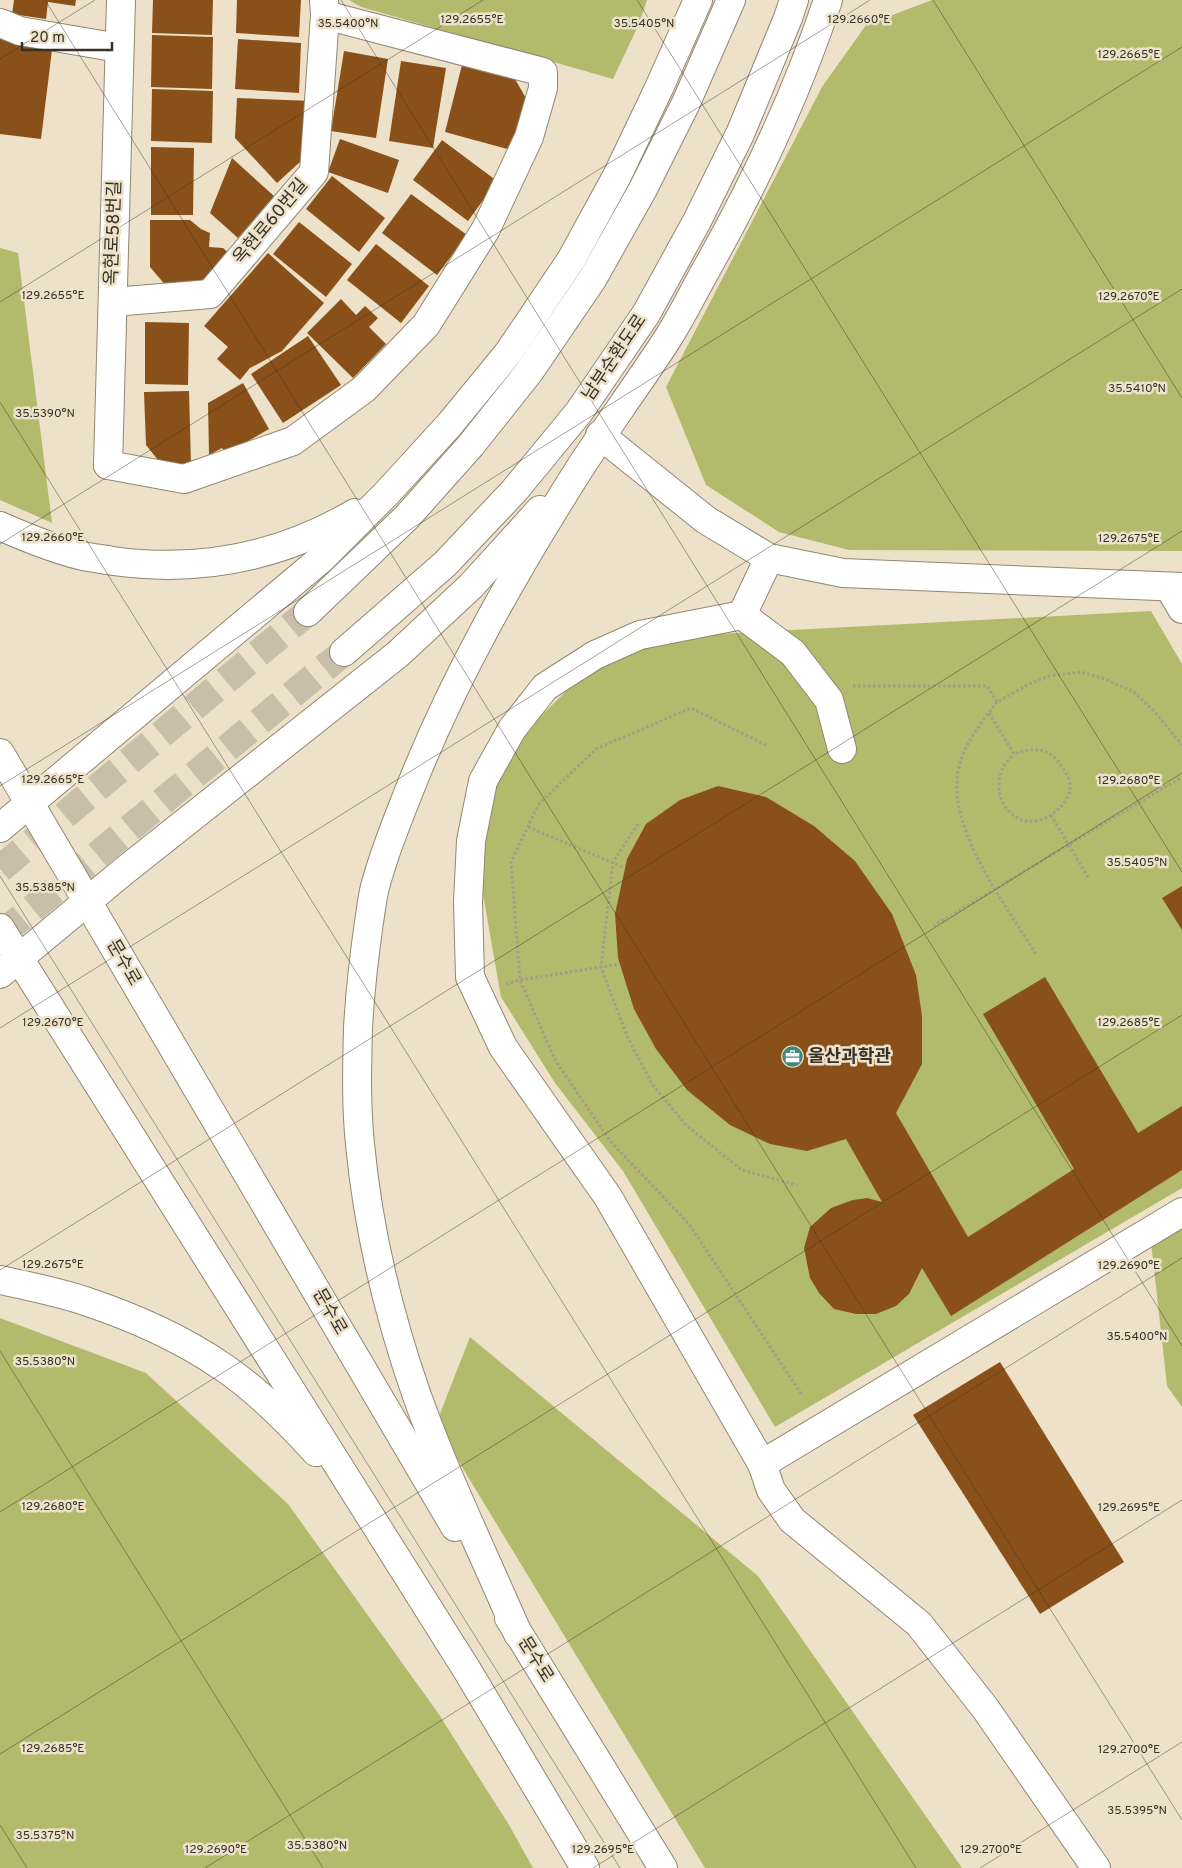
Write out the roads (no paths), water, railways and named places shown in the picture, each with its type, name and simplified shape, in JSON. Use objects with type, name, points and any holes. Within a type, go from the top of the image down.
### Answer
[{"type":"main road","name":"옥현로58번길","points":[[108,465],[121,0]]},
{"type":"main road","points":[[0,828],[321,559],[386,494],[450,424],[508,352],[571,260],[617,176],[660,88],[698,0]]},
{"type":"main road","points":[[308,612],[406,518],[471,445],[535,364],[593,278],[643,189],[686,103],[731,0]]},
{"type":"main road","name":"남부순환도로","points":[[344,652],[445,564],[514,491],[579,412],[646,314],[697,221],[740,134],[794,0]]},
{"type":"main road","points":[[518,1634],[459,1500],[417,1396],[384,1282],[368,1205],[360,1141],[357,1076],[363,959],[374,889],[396,824],[430,739],[472,655],[512,579],[600,435],[669,336],[723,241],[771,145],[816,36],[828,0]]},
{"type":"main road","name":"옥현로60번길","points":[[108,465],[184,479],[293,441],[364,389],[426,325],[486,229],[529,137],[543,88],[543,72],[325,8],[314,172],[210,294],[112,302]]},
{"type":"main road","points":[[0,23],[20,30],[119,48]]},
{"type":"main road","points":[[600,435],[706,520],[768,558],[843,574],[1178,594]]},
{"type":"main road","points":[[9,966],[87,901],[398,654],[471,586],[536,514],[600,435]]},
{"type":"main road","points":[[0,526],[40,543],[84,556],[134,564],[174,566],[213,563],[260,554],[302,540],[344,519],[386,494]]},
{"type":"main road","points":[[742,616],[768,558]]},
{"type":"main road","points":[[842,749],[829,700],[793,653],[742,616],[640,636],[595,655],[545,687],[512,729],[483,781],[471,842],[468,902],[470,977],[503,1047],[608,1197],[762,1464],[771,1490],[792,1520],[919,1624],[985,1708],[1096,1868]]},
{"type":"main road","name":"문수로","points":[[0,752],[518,1634],[663,1868]]},
{"type":"main road","points":[[0,928],[9,966],[366,1510],[467,1670],[585,1868]]},
{"type":"main road","points":[[762,1464],[1182,1212]]},
{"type":"main road","points":[[0,1280],[84,1300],[135,1320],[185,1344],[224,1368],[264,1400],[298,1433],[331,1468],[366,1510]]},
{"type":"tunnel","points":[[0,869],[308,612]]},
{"type":"tunnel","points":[[0,935],[344,652]]},
{"type":"place","name":"울산과학관","points":[[792,1057]]}]
